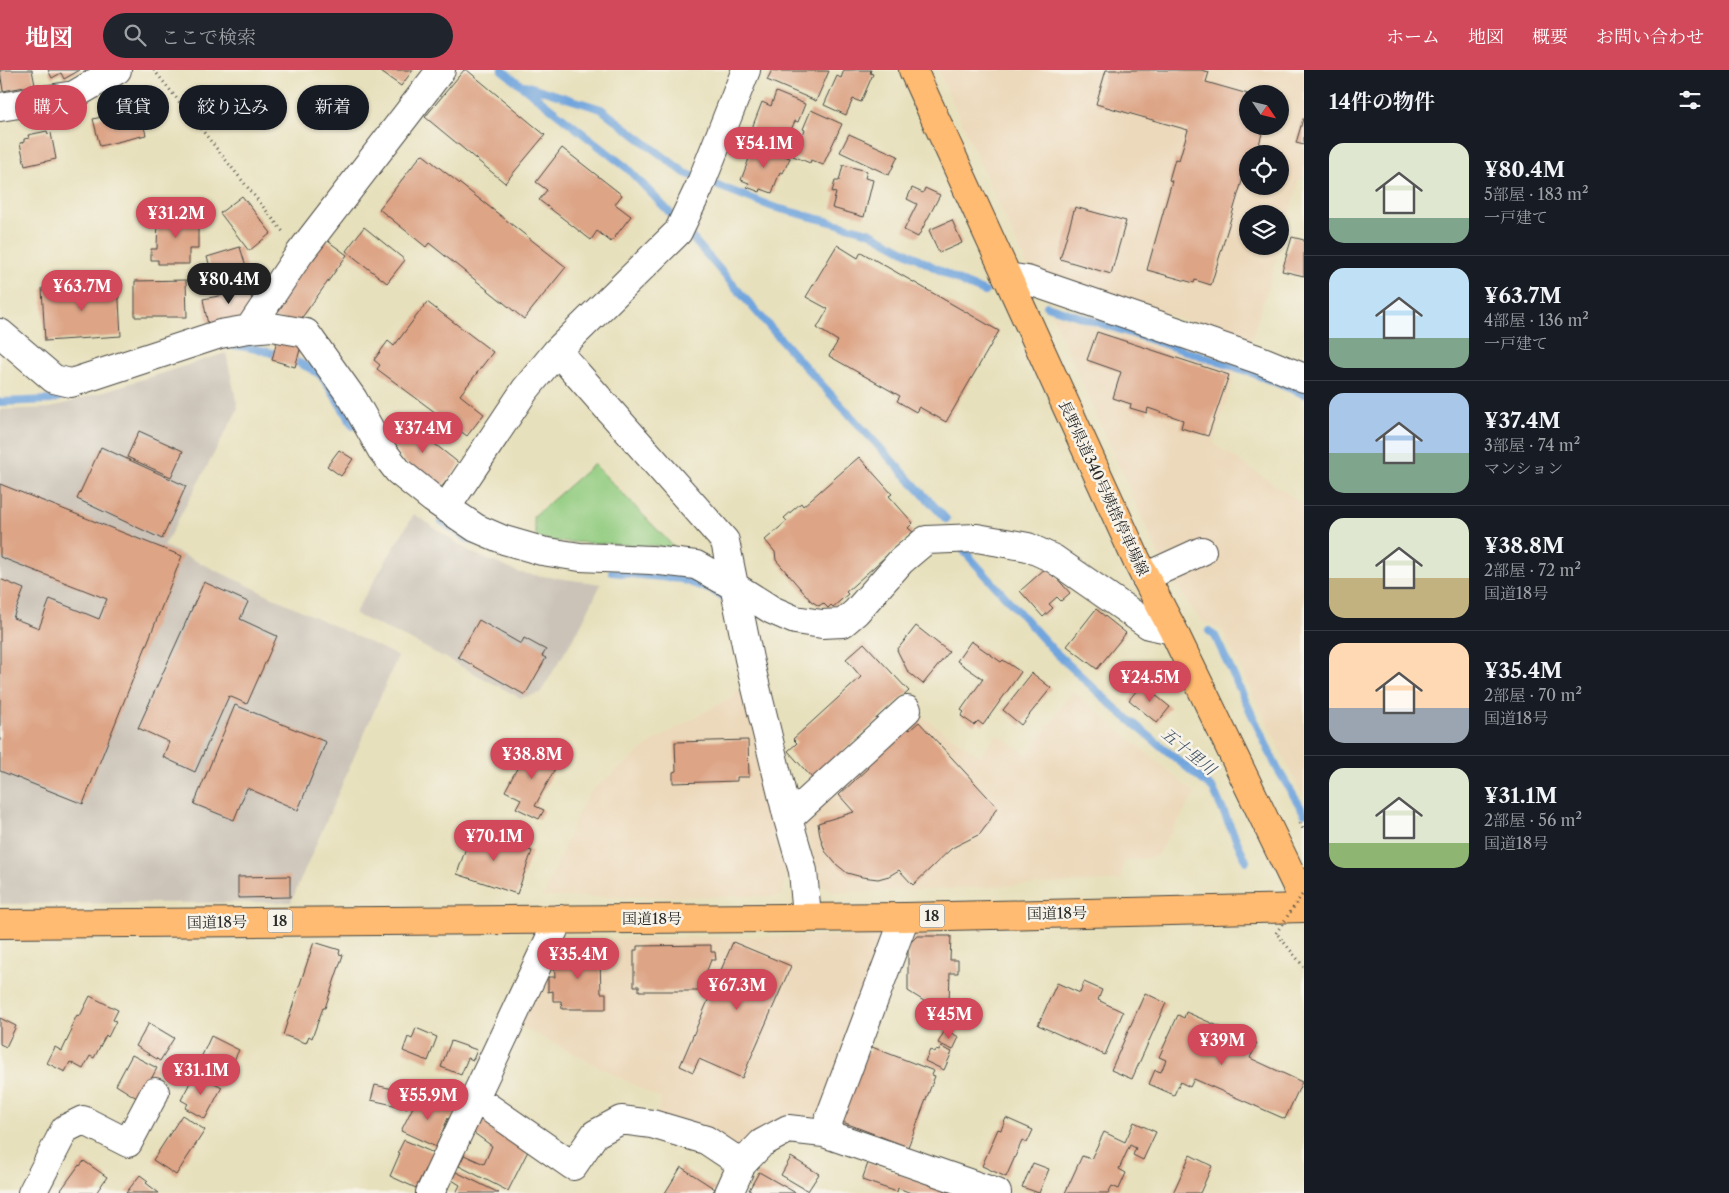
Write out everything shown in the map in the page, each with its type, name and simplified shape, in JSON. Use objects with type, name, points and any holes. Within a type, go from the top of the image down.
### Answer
[{"type":"main road","name":"長野県道340号姨捨停車場線","points":[[913,70],[1006,277],[1145,577],[1173,630],[1304,901]]},
{"type":"main road","name":"国道18号","points":[[0,924],[905,917],[1304,908]]},
{"type":"street","points":[[0,108],[74,94],[117,70]]},
{"type":"street","points":[[249,329],[300,253],[441,70]]},
{"type":"street","points":[[446,508],[525,390],[558,351],[681,226],[703,179],[746,70]]},
{"type":"street","points":[[1006,277],[1027,280],[1045,286],[1260,360],[1304,378]]},
{"type":"street","points":[[0,333],[54,379],[72,382],[220,334],[272,326],[306,333],[353,399],[382,449],[398,471],[446,508],[476,528],[504,540],[542,551],[580,557],[651,560],[696,565],[772,610],[795,620],[822,624],[843,624],[856,612],[901,560],[926,540],[977,538],[1028,547],[1054,559],[1149,625],[1173,630]]},
{"type":"street","points":[[558,351],[725,541],[740,617],[802,871],[807,917]]},
{"type":"street","points":[[1145,577],[1202,550]]},
{"type":"street","points":[[788,819],[907,710]]},
{"type":"street","points":[[824,1133],[905,917]]},
{"type":"street","points":[[430,1193],[560,919]]},
{"type":"street","points":[[32,1193],[65,1129],[83,1120],[128,1143],[155,1092]]},
{"type":"street","points":[[475,1098],[572,1166],[594,1134],[622,1120],[652,1124],[706,1140],[742,1164]]},
{"type":"street","points":[[729,1193],[742,1164],[762,1143],[788,1129],[824,1133],[996,1193]]},
{"type":"path","points":[[154,70],[300,253]]},
{"type":"path","points":[[1300,823],[1304,831]]},
{"type":"path","points":[[1304,892],[1276,933],[1304,967]]},
{"type":"shaded area","points":[[938,70],[1304,70],[1304,179],[1300,178],[1289,215],[1289,205],[1239,205],[1239,255],[1277,255],[1251,342],[1028,268]]},
{"type":"shaded area","points":[[1051,313],[1236,371],[1213,443],[1304,505],[1304,799],[1222,630],[1203,622],[1166,571]]},
{"type":"shaded area","points":[[226,353],[238,409],[164,546],[398,656],[291,902],[0,904],[0,410],[51,408]]},
{"type":"shaded area","points":[[414,514],[472,553],[520,573],[601,584],[579,629],[540,693],[521,698],[411,640],[354,614]]},
{"type":"shaded area","points":[[743,690],[787,868],[782,896],[543,897],[578,814],[592,790],[653,742]]},
{"type":"shaded area","points":[[1073,691],[1195,794],[1156,856],[1123,862],[1121,880],[947,889],[833,892],[821,883],[802,821],[915,712],[980,756],[997,734],[1027,754]]},
{"type":"shaded area","points":[[879,935],[887,943],[817,1118],[789,1119],[739,1152],[656,1119],[661,1099],[519,1025],[560,939]]},
{"type":"green space","points":[[594,464],[674,547],[551,541],[537,538],[533,517]]},
{"type":"building","points":[[0,70],[32,70],[35,85],[15,85],[15,89],[3,91]]},
{"type":"building","points":[[48,70],[80,70],[64,79],[61,73],[52,78]]},
{"type":"building","points":[[378,70],[413,70],[401,86]]},
{"type":"building","points":[[464,70],[467,70],[545,135],[505,183],[425,117]]},
{"type":"building","points":[[772,70],[829,71],[816,101],[767,80]]},
{"type":"building","points":[[844,70],[871,70],[870,73],[873,74],[861,102],[853,99],[846,115],[824,105],[837,76],[841,78]]},
{"type":"building","points":[[1106,70],[1201,70],[1209,72],[1206,82],[1239,91],[1239,135],[1262,135],[1259,145],[1239,145],[1239,191],[1211,285],[1195,280],[1194,283],[1147,270],[1172,181],[1169,180],[1175,159],[1179,160],[1188,130],[1096,104]]},
{"type":"building","points":[[776,92],[805,104],[798,122],[795,121],[786,141],[752,128],[762,102],[771,106]]},
{"type":"building","points":[[811,110],[842,124],[823,165],[811,160],[810,163],[793,156],[805,130],[803,129]]},
{"type":"building","points":[[97,118],[97,130],[145,130],[146,135],[100,146],[93,119]]},
{"type":"building","points":[[1304,119],[1304,145],[1296,143]]},
{"type":"building","points":[[47,131],[48,134],[51,133],[56,159],[25,166],[20,143],[24,142],[24,139],[29,138],[28,135]]},
{"type":"building","points":[[849,134],[898,156],[889,175],[840,152]]},
{"type":"building","points":[[758,145],[790,158],[783,173],[780,172],[772,193],[761,189],[760,192],[747,187],[749,183],[741,180],[753,148],[756,149]]},
{"type":"building","points":[[562,148],[622,195],[615,204],[631,216],[611,242],[597,231],[591,240],[539,200],[547,190],[536,182]]},
{"type":"building","points":[[422,154],[566,267],[524,319],[429,243],[426,247],[379,209]]},
{"type":"building","points":[[843,165],[867,171],[865,178],[873,180],[864,217],[832,208],[836,193],[832,192],[835,181],[839,181]]},
{"type":"building","points":[[912,188],[923,193],[925,188],[940,195],[918,237],[904,230],[917,204],[907,199]]},
{"type":"building","points":[[242,196],[271,233],[249,251],[220,213]]},
{"type":"building","points":[[1075,207],[1126,221],[1111,274],[1060,259]]},
{"type":"building","points":[[158,216],[198,216],[198,249],[189,249],[189,264],[158,264],[158,260],[151,260],[151,249],[157,249]]},
{"type":"building","points":[[952,220],[962,243],[939,253],[929,230]]},
{"type":"building","points":[[364,227],[405,260],[387,283],[346,251]]},
{"type":"building","points":[[1292,237],[1304,240],[1304,276],[1282,271],[1287,255],[1289,255]]},
{"type":"building","points":[[325,239],[347,255],[298,323],[268,317]]},
{"type":"building","points":[[837,245],[858,258],[861,252],[999,331],[946,422],[919,407],[916,412],[897,401],[900,396],[829,356],[838,341],[817,328],[828,309],[806,297]]},
{"type":"building","points":[[240,247],[248,273],[215,283],[207,257]]},
{"type":"building","points":[[186,280],[187,317],[135,317],[135,281]]},
{"type":"building","points":[[248,281],[253,305],[242,319],[208,325],[203,299],[234,293],[233,284]]},
{"type":"building","points":[[118,283],[121,336],[45,341],[42,288]]},
{"type":"building","points":[[427,302],[493,352],[460,395],[484,414],[467,436],[377,369],[380,365],[374,360],[388,341],[394,346]]},
{"type":"building","points":[[1097,332],[1229,375],[1208,436],[1181,428],[1183,420],[1148,408],[1147,413],[1130,408],[1131,404],[1113,398],[1121,372],[1087,360]]},
{"type":"building","points":[[278,336],[302,343],[295,367],[272,360]]},
{"type":"building","points":[[402,418],[460,464],[440,489],[404,461],[388,436]]},
{"type":"building","points":[[139,431],[183,451],[171,477],[127,457]]},
{"type":"building","points":[[101,447],[186,486],[162,539],[77,499]]},
{"type":"building","points":[[339,450],[353,459],[341,476],[327,466]]},
{"type":"building","points":[[859,457],[892,494],[889,496],[913,523],[908,528],[913,532],[846,592],[848,594],[833,607],[831,605],[828,608],[823,603],[819,606],[811,601],[776,560],[775,552],[765,540],[787,521],[784,518],[801,503],[803,506]]},
{"type":"building","points":[[0,484],[182,556],[83,804],[0,771],[0,579],[24,589],[13,618],[39,628],[50,599],[99,619],[107,599],[0,557]]},
{"type":"building","points":[[1047,567],[1070,593],[1061,601],[1057,597],[1049,604],[1053,608],[1043,617],[1020,591]]},
{"type":"building","points":[[204,582],[248,602],[240,619],[277,636],[247,704],[229,696],[195,772],[163,757],[169,742],[138,728]]},
{"type":"building","points":[[1096,609],[1126,633],[1097,669],[1067,646]]},
{"type":"building","points":[[479,620],[521,644],[524,638],[546,650],[542,656],[546,658],[525,695],[458,657]]},
{"type":"building","points":[[916,626],[949,652],[923,684],[908,672],[897,650]]},
{"type":"building","points":[[971,641],[1001,662],[1003,660],[1021,672],[983,725],[978,721],[974,725],[961,716],[964,712],[961,710],[983,679],[957,661]]},
{"type":"building","points":[[864,643],[909,691],[813,779],[788,751],[797,743],[793,739],[861,677],[846,659]]},
{"type":"building","points":[[1032,673],[1051,688],[1021,725],[1003,710]]},
{"type":"building","points":[[1142,684],[1170,707],[1157,723],[1129,700]]},
{"type":"building","points":[[235,705],[326,742],[298,810],[247,788],[234,820],[194,804]]},
{"type":"building","points":[[919,722],[997,807],[980,834],[952,848],[913,885],[899,870],[889,876],[878,879],[847,873],[825,851],[818,823],[854,812],[839,795],[868,768],[866,765],[907,727],[910,730]]},
{"type":"building","points":[[748,740],[749,777],[737,777],[737,781],[673,783],[673,772],[676,771],[675,742]]},
{"type":"building","points":[[529,746],[559,761],[535,806],[544,810],[539,819],[516,808],[521,799],[505,791]]},
{"type":"building","points":[[472,830],[532,851],[517,894],[457,874]]},
{"type":"building","points":[[290,876],[290,897],[238,898],[238,877]]},
{"type":"building","points":[[917,936],[951,936],[950,960],[958,960],[958,973],[950,973],[949,1003],[927,1003],[908,991],[908,945]]},
{"type":"building","points":[[314,942],[340,950],[339,954],[343,955],[325,1008],[323,1008],[312,1038],[309,1036],[306,1043],[283,1035]]},
{"type":"building","points":[[733,942],[791,966],[742,1078],[699,1059],[693,1072],[680,1066]]},
{"type":"building","points":[[574,944],[584,944],[600,961],[601,993],[606,993],[606,1009],[562,1009],[561,1001],[553,1001],[553,991],[548,992],[548,977],[555,977],[554,961],[564,961],[564,949],[574,948]]},
{"type":"building","points":[[711,945],[711,952],[715,952],[716,960],[711,960],[699,991],[639,991],[639,986],[634,986],[634,950],[637,950],[637,946]]},
{"type":"building","points":[[1084,982],[1102,990],[1098,1000],[1123,1012],[1105,1055],[1038,1025],[1057,983],[1080,993]]},
{"type":"building","points":[[1145,993],[1166,1003],[1132,1079],[1111,1070]]},
{"type":"building","points":[[90,996],[118,1010],[113,1020],[116,1021],[94,1058],[90,1056],[83,1069],[70,1062],[65,1072],[47,1063],[55,1047],[62,1051],[77,1015],[80,1016]]},
{"type":"building","points":[[1186,1012],[1257,1043],[1250,1058],[1302,1082],[1285,1119],[1194,1079],[1190,1087],[1180,1082],[1174,1095],[1149,1084],[1155,1070],[1161,1072],[1166,1060],[1159,1057],[1178,1015],[1184,1018]]},
{"type":"building","points":[[0,1018],[16,1026],[6,1047],[0,1044]]},
{"type":"building","points":[[149,1023],[174,1038],[160,1061],[136,1046]]},
{"type":"building","points":[[416,1028],[437,1037],[428,1061],[403,1051],[408,1037],[412,1039]]},
{"type":"building","points":[[945,1030],[959,1037],[953,1050],[938,1043]]},
{"type":"building","points":[[211,1036],[239,1050],[226,1076],[199,1062]]},
{"type":"building","points":[[451,1041],[477,1050],[473,1060],[468,1058],[461,1075],[441,1067]]},
{"type":"building","points":[[872,1047],[934,1071],[932,1075],[935,1076],[908,1147],[840,1121],[867,1052],[869,1053]]},
{"type":"building","points":[[941,1047],[952,1052],[944,1070],[925,1061],[930,1050],[939,1051]]},
{"type":"building","points":[[132,1055],[157,1068],[140,1100],[116,1085]]},
{"type":"building","points":[[195,1073],[222,1087],[205,1119],[185,1108],[188,1104],[181,1100]]},
{"type":"building","points":[[375,1085],[411,1093],[407,1108],[371,1100]]},
{"type":"building","points":[[421,1095],[456,1111],[452,1120],[448,1118],[436,1147],[401,1131]]},
{"type":"building","points":[[182,1115],[205,1130],[176,1175],[153,1160]]},
{"type":"building","points":[[483,1115],[530,1147],[508,1191],[459,1166],[464,1155],[484,1164],[492,1146],[474,1133]]},
{"type":"building","points":[[1006,1118],[1033,1130],[1027,1143],[1022,1141],[1006,1177],[982,1166],[998,1129],[1001,1130]]},
{"type":"building","points":[[1134,1122],[1156,1132],[1143,1160],[1133,1155],[1136,1148],[1130,1145],[1119,1169],[1126,1173],[1119,1189],[1112,1186],[1108,1193],[1065,1193],[1082,1156],[1091,1159],[1104,1132],[1125,1142]]},
{"type":"building","points":[[404,1140],[436,1154],[428,1171],[425,1169],[416,1188],[390,1176]]},
{"type":"building","points":[[1190,1155],[1212,1166],[1200,1193],[1173,1193]]},
{"type":"building","points":[[791,1157],[819,1174],[808,1191],[781,1175]]},
{"type":"building","points":[[84,1161],[107,1177],[96,1193],[61,1193],[61,1190]]},
{"type":"building","points":[[868,1163],[953,1193],[911,1193],[898,1188],[897,1192],[862,1180]]},
{"type":"building","points":[[1033,1163],[1049,1169],[1039,1193],[1022,1187]]},
{"type":"building","points":[[681,1167],[715,1189],[712,1193],[665,1193]]},
{"type":"building","points":[[456,1172],[499,1193],[456,1193],[460,1185],[452,1180]]},
{"type":"building","points":[[759,1172],[796,1193],[754,1193],[749,1190]]},
{"type":"building","points":[[140,1175],[148,1181],[146,1183],[159,1193],[126,1193]]},
{"type":"waterway","points":[[502,70],[627,168],[673,216],[798,359],[946,519]]},
{"type":"waterway","points":[[525,85],[601,109],[685,173],[773,207],[869,232],[965,284],[985,292]]},
{"type":"waterway","points":[[1047,306],[1250,372],[1304,394]]},
{"type":"waterway","points":[[226,345],[261,350],[310,368],[319,374],[331,390],[353,426]]},
{"type":"waterway","points":[[0,402],[51,400],[72,393]]},
{"type":"waterway","points":[[442,521],[466,538],[474,541]]},
{"type":"waterway","name":"五十里川","points":[[964,551],[1053,650],[1115,708],[1213,789],[1246,861]]},
{"type":"waterway","points":[[612,572],[681,579],[711,590],[730,600]]},
{"type":"waterway","points":[[1209,631],[1215,636],[1277,768],[1304,813]]}]
